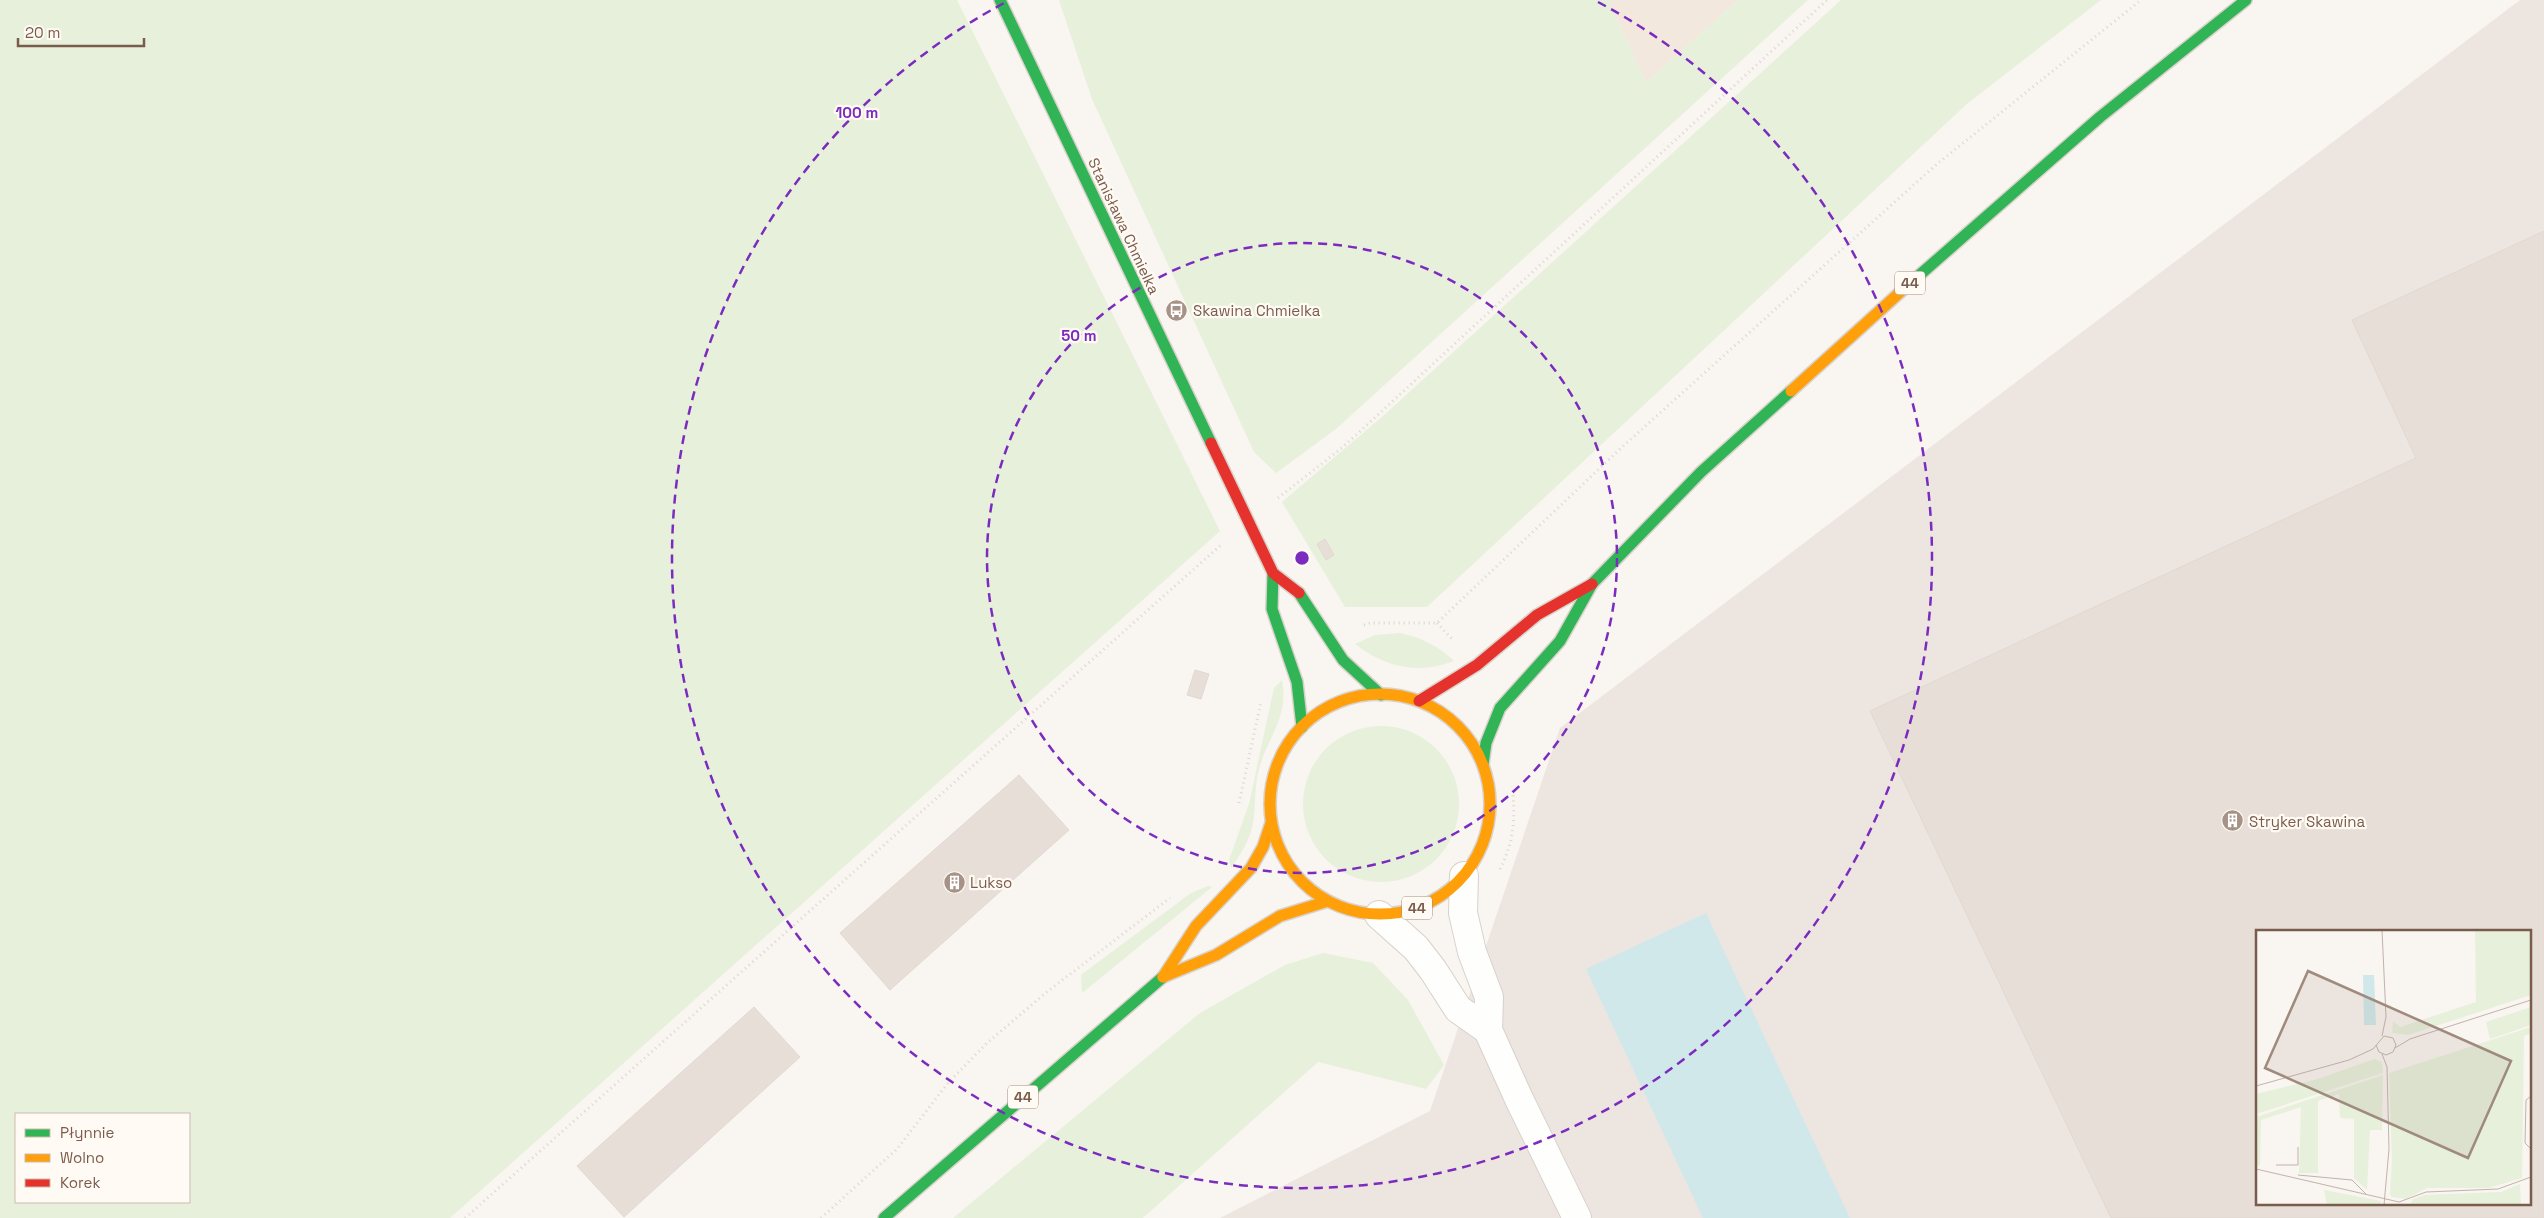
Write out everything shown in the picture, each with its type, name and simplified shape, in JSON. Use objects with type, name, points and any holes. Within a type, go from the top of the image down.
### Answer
[{"type":"main road","name":"Stanisława Chmielka","points":[[1000,0],[1273,573],[1302,596],[1343,660],[1381,695]]},
{"type":"main road","name":"44","points":[[1483,764],[1486,743],[1500,708],[1560,641],[1592,584],[1701,472],[1973,226],[2100,117],[2246,0]]},
{"type":"main road","name":"Stanisława Chmielka","points":[[1273,573],[1272,609],[1297,682],[1302,727]]},
{"type":"main road","name":"44","points":[[1418,701],[1477,665],[1537,614],[1592,584]]},
{"type":"main road","name":"44","points":[[1381,695],[1418,701],[1439,711],[1457,726],[1472,744],[1483,764],[1490,793],[1489,823],[1476,860],[1464,876],[1446,893],[1425,905],[1403,912],[1379,915],[1344,909],[1328,902],[1307,888],[1290,869],[1278,847],[1271,822],[1272,782],[1288,744],[1302,727],[1319,713],[1338,702],[1359,696],[1381,695]]},
{"type":"main road","name":"44","points":[[884,1218],[1163,977],[1196,926],[1251,868],[1263,847],[1271,822]]},
{"type":"main road","name":"44","points":[[1163,977],[1216,955],[1280,916],[1328,902]]},
{"type":"street","points":[[1464,876],[1463,914],[1472,952],[1489,997],[1488,1030],[1518,1099],[1577,1218]]},
{"type":"street","points":[[1379,915],[1416,948],[1433,970],[1458,1009],[1488,1030]]},
{"type":"path","points":[[465,1218],[1247,521],[1343,447],[1827,0]]},
{"type":"path","points":[[1361,626],[1370,623],[1437,623],[1621,448],[1929,170],[2141,0]]},
{"type":"path","points":[[1237,812],[1262,700]]},
{"type":"path","points":[[1496,876],[1509,849],[1514,828],[1515,811],[1511,778]]},
{"type":"path","points":[[821,1218],[897,1149],[948,1083],[987,1043],[1048,991],[1178,892]]},
{"type":"shaded area","points":[[1608,0],[1738,0],[1646,83]]},
{"type":"shaded area","points":[[2520,0],[2544,0],[2544,1218],[1220,1218],[1430,1111],[1560,728]]},
{"type":"green space","points":[[0,0],[957,0],[1220,531],[450,1218],[0,1218]]},
{"type":"green space","points":[[1059,0],[1608,0],[1646,83],[1738,0],[1808,0],[1336,429],[1276,473],[1254,452],[1092,99]]},
{"type":"green space","points":[[1841,0],[2101,0],[1968,103],[1427,607],[1345,607],[1282,502],[1383,416]]},
{"type":"green space","points":[[1400,633],[1429,643],[1454,661],[1428,667],[1402,666],[1378,658],[1355,644],[1375,635]]},
{"type":"green space","points":[[1282,680],[1283,705],[1259,769],[1252,829],[1245,847],[1231,868],[1229,860],[1249,804],[1274,688]]},
{"type":"green space","points":[[1373,726],[1389,726],[1404,729],[1418,735],[1431,743],[1442,754],[1456,781],[1459,804],[1458,819],[1450,841],[1442,854],[1431,865],[1404,879],[1389,882],[1373,882],[1358,879],[1344,873],[1331,865],[1320,854],[1306,827],[1303,812],[1303,796],[1306,781],[1312,767],[1320,754],[1331,743],[1358,729]]},
{"type":"green space","points":[[1208,886],[1212,887],[1082,993],[1081,975],[1191,893]]},
{"type":"green space","points":[[1323,953],[1373,963],[1408,1000],[1444,1065],[1426,1089],[1318,1062],[1143,1218],[953,1218],[1200,1013],[1285,965]]},
{"type":"water","points":[[1706,913],[1850,1218],[1703,1218],[1586,969]]},
{"type":"building","name":"Stryker Skawina","points":[[2544,231],[2544,1218],[2111,1218],[1870,711],[2416,458],[2352,320]]},
{"type":"building","points":[[1325,539],[1334,555],[1326,560],[1317,544]]},
{"type":"building","points":[[1195,670],[1209,674],[1201,699],[1187,695]]},
{"type":"building","name":"Lukso","points":[[1019,775],[1069,830],[890,990],[840,933]]},
{"type":"building","points":[[754,1007],[800,1057],[624,1217],[577,1166]]},
{"type":"traffic: fast","points":[[1000,0],[1211,443]]},
{"type":"traffic: fast","points":[[1907,286],[2100,117],[2246,0]]},
{"type":"traffic: fast","points":[[1483,764],[1486,743],[1500,708],[1560,641],[1592,584],[1701,472],[1791,391]]},
{"type":"traffic: fast","points":[[1273,573],[1272,609],[1297,682],[1302,727]]},
{"type":"traffic: fast","points":[[1299,593],[1343,660],[1381,695]]},
{"type":"traffic: fast","points":[[884,1218],[1163,977]]},
{"type":"traffic: slow","points":[[1791,391],[1907,286]]},
{"type":"traffic: slow","points":[[1369,694],[1391,694],[1422,702],[1458,726],[1482,762],[1490,793],[1490,804],[1490,815],[1482,846],[1458,882],[1422,906],[1391,914],[1369,914],[1338,906],[1328,901],[1310,889],[1295,874],[1278,846],[1270,815],[1270,793],[1278,762],[1283,752],[1295,734],[1310,719],[1338,702],[1369,694]]},
{"type":"traffic: slow","points":[[1163,977],[1196,926],[1251,868],[1263,847],[1271,823]]},
{"type":"traffic: slow","points":[[1163,977],[1216,955],[1280,916],[1328,901]]},
{"type":"traffic: jam","points":[[1211,443],[1273,573],[1299,593]]},
{"type":"traffic: jam","points":[[1419,701],[1477,665],[1537,615],[1592,584]]},
{"type":"place","name":"Skawina Chmielka","points":[[1177,310]]},
{"type":"place","name":"Stryker Skawina","points":[[2233,821]]},
{"type":"place","name":"Lukso","points":[[954,882]]}]
